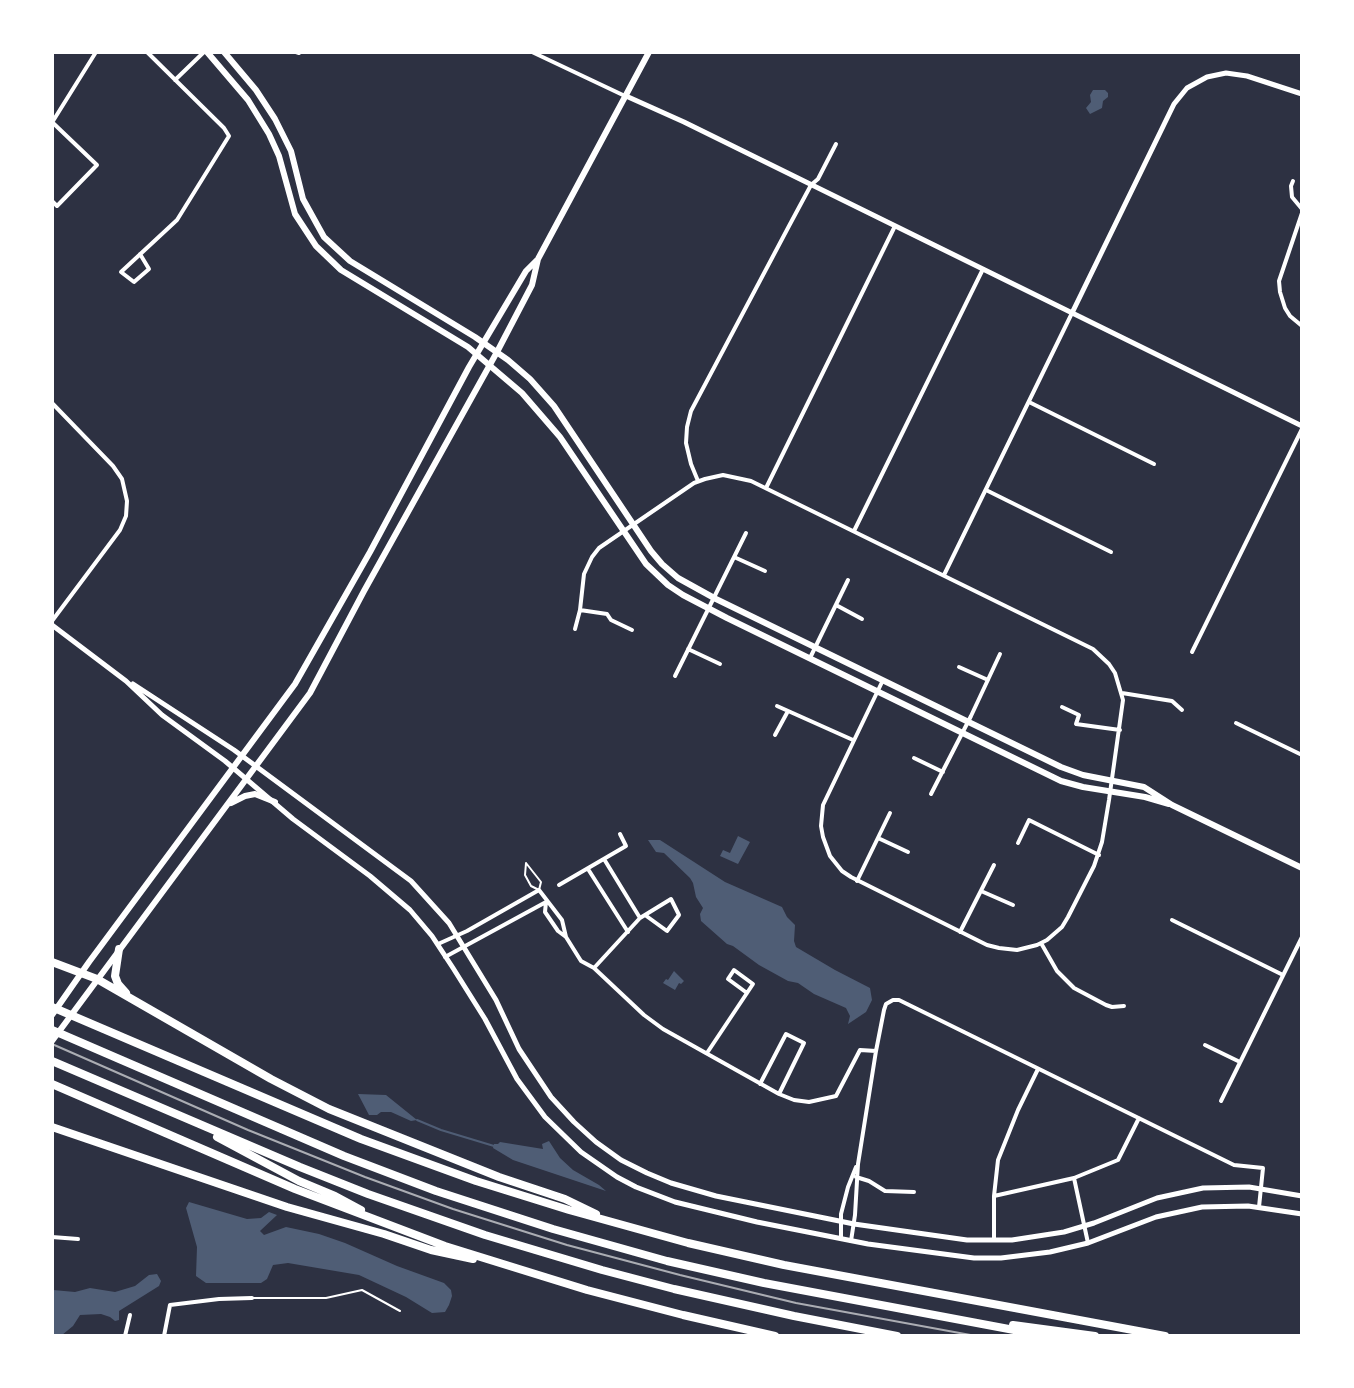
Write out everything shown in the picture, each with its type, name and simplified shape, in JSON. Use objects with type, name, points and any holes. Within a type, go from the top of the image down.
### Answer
[{"type":"highway","points":[[119,950],[116,979],[131,999]]},
{"type":"highway","points":[[52,962],[82,972],[258,1072],[329,1109],[499,1177],[565,1199],[617,1224]]},
{"type":"highway","points":[[52,1007],[384,1148],[514,1194],[617,1224],[784,1265],[1165,1335]]},
{"type":"highway","points":[[52,1030],[344,1156],[436,1191],[600,1243],[715,1272],[813,1293],[1046,1335]]},
{"type":"highway","points":[[53,1061],[368,1194],[508,1243],[698,1295],[802,1318],[897,1335]]},
{"type":"highway","points":[[52,1084],[264,1176],[387,1225],[516,1269]]},
{"type":"highway","points":[[162,1108],[387,1225]]},
{"type":"highway","points":[[52,1127],[287,1207],[431,1250],[516,1269],[667,1311],[775,1335]]},
{"type":"highway","points":[[979,1323],[1095,1335]]},
{"type":"main road","points":[[206,52],[243,95],[266,127],[279,156],[295,214],[306,234],[322,254],[346,273],[477,355],[522,393],[552,426],[646,564],[675,590],[1061,781],[1145,797],[1172,805]]},
{"type":"main road","points":[[224,52],[256,90],[275,119],[291,151],[303,199],[318,228],[333,247],[361,268],[485,343],[521,370],[546,395],[633,524],[670,572],[713,597],[1068,770],[1144,787],[1172,805],[1302,868]]},
{"type":"main road","points":[[52,1041],[297,714],[497,352],[532,285],[538,259],[649,52]]},
{"type":"main road","points":[[52,1015],[232,768],[287,697],[314,653],[477,355],[526,271],[538,259]]},
{"type":"main road","points":[[228,805],[250,795],[263,796],[275,802]]},
{"type":"street","points":[[52,201],[57,206],[97,165],[53,122],[96,52]]},
{"type":"street","points":[[140,254],[149,268],[134,282],[121,272],[140,254],[177,220],[229,136],[224,128],[147,52]]},
{"type":"street","points":[[175,80],[206,52]]},
{"type":"street","points":[[532,52],[684,122],[1302,427],[1192,652]]},
{"type":"street","points":[[944,575],[1174,104],[1187,88],[1207,77],[1226,73],[1247,76],[1302,94]]},
{"type":"street","points":[[699,481],[691,464],[686,443],[691,411],[811,185],[818,179],[836,144]]},
{"type":"street","points":[[1293,181],[1292,197],[1302,211],[1280,281],[1280,292],[1290,316],[1302,326]]},
{"type":"street","points":[[766,488],[895,226]]},
{"type":"street","points":[[854,531],[983,269]]},
{"type":"street","points":[[1029,402],[1154,464]]},
{"type":"street","points":[[52,403],[113,466],[122,479],[127,501],[126,516],[120,530],[52,623],[126,681],[162,716],[232,768],[410,910],[437,945],[485,1019],[508,1064],[529,1097],[563,1136],[600,1166],[636,1186],[675,1202],[851,1241],[974,1258],[1037,1254],[1088,1243],[1146,1220],[1178,1211],[1225,1205],[1259,1207],[1302,1214]]},
{"type":"street","points":[[575,629],[580,610],[581,585],[588,564],[599,548],[699,481],[713,477],[733,476],[766,488],[1093,649],[1109,664],[1119,682],[1123,710],[1099,855],[1068,917],[1054,934],[1041,943],[1027,948],[1005,949],[987,945],[857,881],[842,871],[830,856],[821,826],[826,796],[883,680]]},
{"type":"street","points":[[986,490],[1111,552]]},
{"type":"street","points":[[675,676],[747,533]]},
{"type":"street","points":[[734,557],[765,571]]},
{"type":"street","points":[[810,658],[848,580]]},
{"type":"street","points":[[836,605],[862,619]]},
{"type":"street","points":[[580,610],[607,614],[611,620],[632,630]]},
{"type":"street","points":[[688,649],[720,664]]},
{"type":"street","points":[[931,794],[1000,654]]},
{"type":"street","points":[[959,667],[988,680]]},
{"type":"street","points":[[126,681],[151,694],[242,756],[411,881],[443,916],[457,936],[496,1000],[532,1071],[559,1105],[596,1142],[633,1166],[670,1183],[716,1196],[854,1224],[941,1238],[994,1241],[1039,1237],[1084,1226],[1180,1192],[1226,1187],[1261,1188],[1302,1197]]},
{"type":"street","points":[[1122,693],[1172,701],[1182,710]]},
{"type":"street","points":[[777,706],[854,740]]},
{"type":"street","points":[[1062,707],[1079,715],[1076,724],[1120,730]]},
{"type":"street","points":[[775,735],[788,711]]},
{"type":"street","points":[[1236,723],[1302,755]]},
{"type":"street","points":[[914,758],[943,772]]},
{"type":"street","points":[[857,881],[890,813]]},
{"type":"street","points":[[1018,843],[1029,820],[1099,855]]},
{"type":"street","points":[[559,885],[626,846],[620,834]]},
{"type":"street","points":[[878,837],[908,852]]},
{"type":"street","points":[[594,968],[643,917],[670,899],[679,915],[667,931],[643,917],[604,859]]},
{"type":"street","points":[[960,932],[994,865]]},
{"type":"street","points":[[588,869],[628,932]]},
{"type":"street","points":[[437,945],[538,890],[562,920],[566,938]]},
{"type":"street","points":[[981,891],[1013,905]]},
{"type":"street","points":[[445,957],[546,902]]},
{"type":"street","points":[[546,902],[545,912],[581,961],[594,968],[644,1015],[663,1029],[779,1094],[794,1100],[809,1101],[836,1096],[860,1050],[876,1051]]},
{"type":"street","points":[[1172,920],[1283,975]]},
{"type":"street","points":[[1221,1101],[1302,937]]},
{"type":"street","points":[[1041,943],[1057,971],[1074,988],[1106,1005],[1118,1008],[1124,1006]]},
{"type":"street","points":[[707,1053],[747,993],[753,984],[734,970],[728,979],[747,993]]},
{"type":"street","points":[[842,1239],[840,1221],[858,1164],[886,1004],[893,1000],[899,1000],[1233,1165],[1263,1168],[1259,1207]]},
{"type":"street","points":[[760,1084],[786,1034],[804,1043],[779,1094]]},
{"type":"street","points":[[1204,1045],[1240,1062]]},
{"type":"street","points":[[994,1241],[994,1196],[999,1160],[1018,1110],[1038,1069]]},
{"type":"street","points":[[994,1196],[1074,1178],[1118,1160],[1139,1118]]},
{"type":"street","points":[[855,1177],[869,1181],[885,1191],[914,1192]]},
{"type":"street","points":[[851,1241],[854,1224],[855,1177]]},
{"type":"street","points":[[1074,1178],[1088,1243]]},
{"type":"street","points":[[52,1237],[78,1239]]},
{"type":"street","points":[[164,1335],[170,1305],[219,1299],[252,1298]]},
{"type":"street","points":[[125,1335],[130,1315]]},
{"type":"lane","points":[[526,863],[541,882],[538,890],[531,886],[525,875],[526,863]]},
{"type":"lane","points":[[252,1298],[326,1298],[362,1290],[400,1311]]},
{"type":"water","points":[[1093,90],[1105,90],[1108,97],[1103,101],[1102,108],[1090,114],[1086,108],[1091,102],[1090,95]]},
{"type":"water","points":[[738,836],[750,842],[738,864],[720,856],[723,850],[730,853]]},
{"type":"water","points":[[648,840],[660,840],[725,882],[782,907],[787,917],[795,925],[796,947],[870,988],[872,1000],[866,1012],[848,1024],[850,1016],[846,1008],[814,994],[798,983],[788,981],[727,944],[701,921],[700,914],[703,908],[696,897],[690,878],[664,853],[656,852]]},
{"type":"water","points":[[674,971],[684,981],[679,983],[675,990],[663,983]]},
{"type":"water","points":[[358,1094],[386,1095],[417,1120],[411,1121],[391,1112],[369,1115]]},
{"type":"water","points":[[549,1141],[560,1158],[573,1170],[606,1191],[513,1160],[493,1148],[494,1144],[500,1142],[543,1149],[542,1144]]},
{"type":"water","points":[[189,1202],[247,1219],[261,1218],[269,1212],[277,1215],[260,1231],[264,1235],[286,1227],[319,1234],[345,1243],[397,1266],[444,1283],[451,1290],[449,1305],[445,1312],[432,1313],[406,1297],[359,1275],[288,1263],[273,1265],[267,1279],[261,1283],[206,1283],[196,1276],[197,1247],[186,1208]]},
{"type":"water","points":[[157,1274],[161,1281],[159,1286],[119,1311],[119,1320],[115,1321],[101,1314],[80,1315],[73,1326],[62,1335],[53,1335],[53,1290],[75,1292],[90,1288],[115,1292],[135,1286],[149,1275]]},
{"type":"waterway","points":[[417,1120],[494,1146]]},
{"type":"railway","points":[[52,1044],[248,1130],[453,1209],[567,1245],[680,1275],[796,1303],[976,1336]]}]
